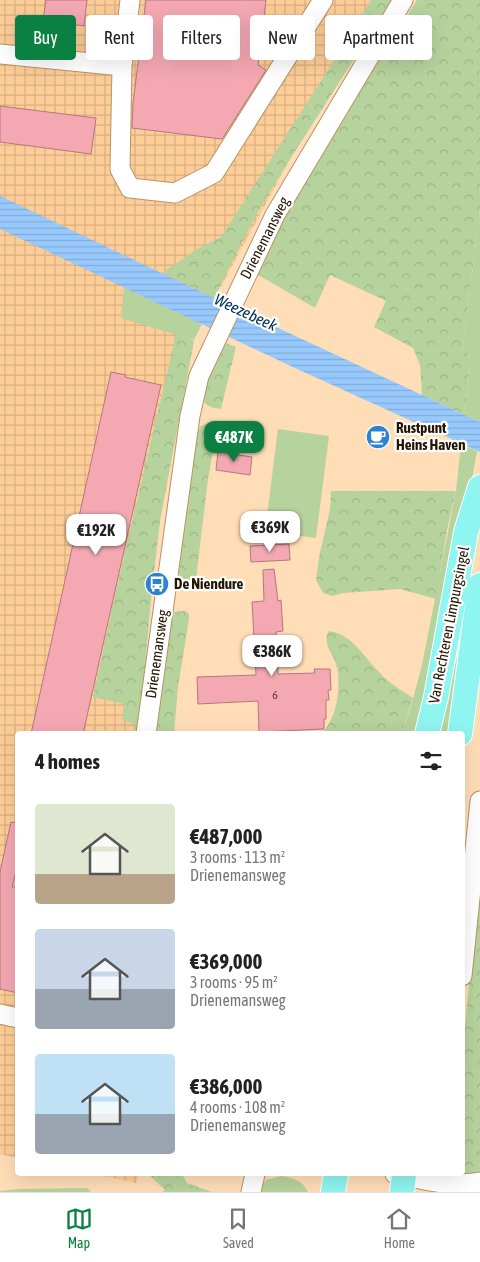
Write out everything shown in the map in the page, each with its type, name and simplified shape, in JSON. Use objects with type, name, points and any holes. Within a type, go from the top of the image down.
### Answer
[{"type":"main road","name":"Van Rechteren Limpurgsingel","points":[[428,731],[438,687],[466,532],[480,487]]},
{"type":"main road","name":"Van Rechteren Limpurgsingel","points":[[460,731],[480,585]]},
{"type":"main road","points":[[334,1192],[336,1176]]},
{"type":"street","points":[[130,0],[122,66],[120,169],[130,188],[175,193],[214,174],[323,0]]},
{"type":"street","name":"Drienemansweg","points":[[146,731],[190,416],[199,376],[275,215],[403,0]]},
{"type":"street","points":[[0,54],[122,66]]},
{"type":"street","points":[[465,947],[480,801]]},
{"type":"street","points":[[0,1014],[15,1017]]},
{"type":"street","points":[[252,1192],[255,1176]]},
{"type":"street","points":[[401,1179],[462,1184],[480,1182]]},
{"type":"shaded area","points":[[0,0],[376,0],[368,15],[325,15],[325,60],[344,60],[177,368],[134,731],[15,731],[15,1158],[0,1154]]},
{"type":"shaded area","points":[[103,1176],[138,1176],[136,1183]]},
{"type":"green space","points":[[371,0],[392,0],[382,15],[362,15]]},
{"type":"green space","points":[[417,0],[480,0],[480,211],[462,353],[470,353],[465,415],[422,395],[420,365],[413,348],[374,327],[386,301],[330,275],[315,308],[253,272],[336,126],[378,60],[432,60],[432,15],[407,15]]},
{"type":"green space","points":[[334,60],[354,60],[256,215],[214,298],[162,273],[197,249],[221,237]]},
{"type":"green space","points":[[480,211],[480,422],[465,415],[470,354],[462,353]]},
{"type":"green space","points":[[124,287],[202,324],[194,340],[121,318]]},
{"type":"green space","points":[[176,334],[194,341],[160,521],[139,731],[134,731],[135,724],[122,720],[124,704],[93,697]]},
{"type":"green space","points":[[226,343],[236,347],[221,409],[207,405],[203,396],[210,374]]},
{"type":"green space","points":[[208,423],[218,425],[208,479],[195,587],[183,583],[179,572],[196,433],[201,426]]},
{"type":"green space","points":[[278,429],[329,436],[316,538],[265,531]]},
{"type":"green space","points":[[461,444],[477,451],[450,602],[418,731],[402,731],[422,665],[456,491]]},
{"type":"green space","points":[[331,491],[456,491],[447,530],[436,599],[400,589],[343,593],[332,596],[323,593],[316,580],[319,557],[330,509]]},
{"type":"green space","points":[[185,611],[189,614],[189,619],[178,687],[174,731],[155,731],[169,612]]},
{"type":"green space","points":[[465,629],[451,731],[437,731]]},
{"type":"green space","points":[[329,631],[337,633],[351,641],[383,676],[413,698],[402,731],[324,731],[331,720],[338,693],[337,667],[327,644]]},
{"type":"green space","points":[[480,873],[480,1173],[459,1178],[459,1176],[465,1176],[465,1026]]},
{"type":"green space","points":[[150,1176],[183,1176],[187,1183],[212,1192],[162,1192],[165,1190]]},
{"type":"green space","points":[[282,1176],[298,1181],[308,1192],[262,1192],[262,1186],[266,1180]]},
{"type":"green space","points":[[87,1188],[91,1192],[0,1192],[18,1189]]},
{"type":"water","points":[[0,196],[480,422],[480,452],[297,369],[0,229]]},
{"type":"building","points":[[46,0],[87,0],[84,26],[76,25],[76,15],[44,15]]},
{"type":"building","points":[[146,0],[266,0],[264,15],[250,15],[250,60],[259,60],[258,65],[266,70],[222,139],[132,128],[138,60],[153,60],[153,15],[144,15]]},
{"type":"building","points":[[0,106],[96,118],[91,154],[0,142]]},
{"type":"building","points":[[111,372],[161,385],[84,731],[32,731]]},
{"type":"building","points":[[218,452],[252,457],[250,475],[216,470]]},
{"type":"building","points":[[289,544],[290,560],[251,562],[250,546]]},
{"type":"building","points":[[274,569],[278,601],[281,600],[283,631],[276,632],[278,674],[315,673],[314,669],[330,669],[331,690],[328,690],[329,700],[326,700],[324,729],[259,731],[258,701],[198,704],[197,677],[256,675],[252,602],[264,601],[263,570]]},
{"type":"building","points":[[11,822],[15,823],[15,875],[12,887],[15,887],[15,992],[0,989],[0,872]]},
{"type":"place","name":"Rustpunt Heins Haven","points":[[378,437]]},
{"type":"place","name":"De Niendure","points":[[157,584]]},
{"type":"water label","name":"Weezebeek","points":[[246,312]]}]
